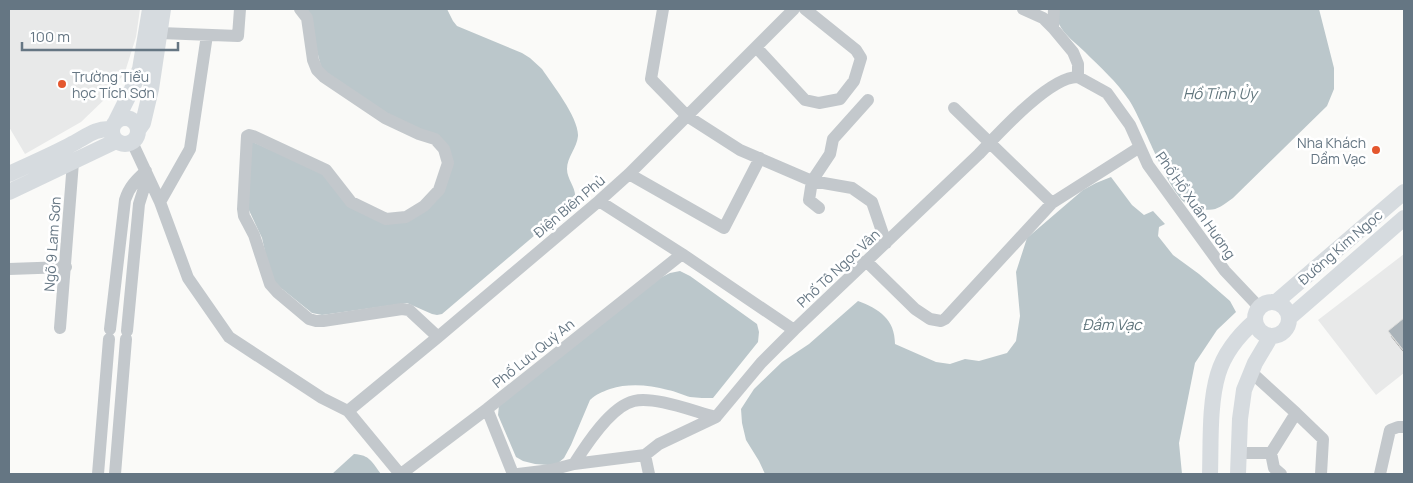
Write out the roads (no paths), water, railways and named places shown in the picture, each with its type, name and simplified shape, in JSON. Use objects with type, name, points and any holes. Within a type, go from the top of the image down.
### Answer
[{"type":"main road","points":[[114,130],[140,69],[150,9]]},
{"type":"main road","points":[[114,130],[124,145],[135,136],[143,123],[150,97],[163,9]]},
{"type":"main road","points":[[9,192],[73,162],[114,130],[120,119],[130,119],[137,126],[135,136]]},
{"type":"main road","points":[[9,174],[73,144],[93,132],[103,129],[114,130]]},
{"type":"main road","name":"Đường Kim Ngọc","points":[[1276,302],[1404,192]]},
{"type":"main road","name":"Đường Kim Ngọc","points":[[1289,318],[1404,218]]},
{"type":"main road","points":[[1210,474],[1213,400],[1218,374],[1232,345],[1257,314],[1267,302],[1276,302],[1286,308],[1289,318],[1288,325],[1284,332],[1279,334],[1271,336],[1264,334],[1259,330],[1257,314]]},
{"type":"main road","points":[[1238,474],[1240,419],[1244,390],[1251,372],[1271,336]]},
{"type":"street","points":[[160,33],[238,36],[240,9]]},
{"type":"street","points":[[300,9],[307,18],[313,60],[317,70],[324,77],[385,118],[419,134],[435,139],[444,149],[448,163],[439,190],[424,206],[406,217],[386,219],[351,202],[326,170],[249,135],[247,136],[242,209],[254,235],[270,284],[309,319],[323,321],[402,309],[409,310],[438,337]]},
{"type":"street","points":[[663,9],[651,78],[687,116],[740,150],[812,180],[852,188],[872,202],[886,243]]},
{"type":"street","name":"Điện Biên Phủ","points":[[348,411],[599,202],[794,9]]},
{"type":"street","points":[[756,47],[805,100],[819,103],[840,99],[854,81],[861,58],[856,50],[806,9]]},
{"type":"street","points":[[1023,9],[1043,18],[1073,52],[1078,64],[1078,77]]},
{"type":"street","points":[[1053,28],[1054,9]]},
{"type":"street","points":[[160,202],[190,149],[207,35]]},
{"type":"street","name":"Phố Tô Ngọc Vân","points":[[716,417],[761,362],[990,143],[1005,126],[1052,85],[1071,76],[1078,77]]},
{"type":"street","name":"Phố Hồ Xuân Hương","points":[[1078,77],[1107,93],[1130,125],[1148,165],[1257,314]]},
{"type":"street","points":[[819,208],[809,200],[812,180],[830,154],[833,139],[868,100]]},
{"type":"street","points":[[954,108],[1052,203]]},
{"type":"street","points":[[135,136],[188,278],[229,337],[322,398],[348,411],[401,474]]},
{"type":"street","points":[[866,262],[930,320],[941,321],[945,319],[1052,203],[1140,147]]},
{"type":"street","points":[[629,174],[724,228],[760,158]]},
{"type":"street","name":"Ngõ 9 Lam Sơn","points":[[60,328],[73,162]]},
{"type":"street","points":[[98,474],[110,331],[125,200],[132,183],[148,175]]},
{"type":"street","points":[[115,474],[139,204],[148,175]]},
{"type":"street","points":[[599,202],[682,254],[794,330]]},
{"type":"street","name":"Phố Lưu Quý An","points":[[401,474],[487,409],[682,254]]},
{"type":"street","points":[[9,269],[66,267]]},
{"type":"street","points":[[110,331],[127,332]]},
{"type":"street","points":[[1251,372],[1323,438],[1321,474]]},
{"type":"street","points":[[574,464],[595,433],[622,407],[634,401],[656,401],[716,417]]},
{"type":"street","points":[[487,409],[514,474]]},
{"type":"street","points":[[1281,474],[1274,468],[1271,454],[1296,413]]},
{"type":"street","points":[[518,474],[551,470],[574,464],[645,455],[659,444],[716,417]]},
{"type":"street","points":[[1380,474],[1390,430],[1404,427]]},
{"type":"street","points":[[1238,453],[1271,454]]},
{"type":"street","points":[[645,455],[649,474]]},
{"type":"water","points":[[306,9],[447,9],[457,26],[530,58],[542,69],[570,111],[578,136],[567,169],[575,193],[574,202],[442,314],[432,314],[407,303],[322,315],[312,313],[276,284],[269,270],[262,238],[247,206],[252,143],[318,171],[383,221],[430,204],[450,149],[394,118],[322,70]]},
{"type":"water","name":"Hồ Tỉnh Ủy","points":[[1058,9],[1319,9],[1334,68],[1334,89],[1327,106],[1233,198],[1221,206],[1209,210],[1188,205],[1180,198],[1164,173],[1129,100],[1108,75],[1064,32],[1059,24]]},
{"type":"water","name":"Đầm Vạc","points":[[1111,177],[1132,205],[1144,215],[1153,211],[1165,224],[1159,227],[1158,236],[1173,255],[1199,274],[1230,301],[1236,312],[1217,330],[1195,363],[1179,443],[1182,474],[765,474],[746,440],[741,409],[754,389],[782,362],[809,344],[858,301],[884,316],[892,328],[895,344],[936,362],[950,364],[965,359],[979,361],[1007,353],[1016,341],[1020,316],[1016,272],[1027,238],[1083,190]]},
{"type":"water","points":[[680,271],[690,276],[757,324],[759,332],[758,342],[713,398],[690,397],[646,386],[632,385],[610,389],[590,400],[571,445],[564,458],[557,464],[535,464],[516,457],[498,415],[499,405],[660,278]]},
{"type":"water","points":[[354,454],[367,458],[381,474],[332,474]]},
{"type":"place","name":"Trường Tiểu học Tích Sơn","points":[[62,84]]},
{"type":"place","name":"Nha Khách Dầm Vạc","points":[[1376,150]]}]
